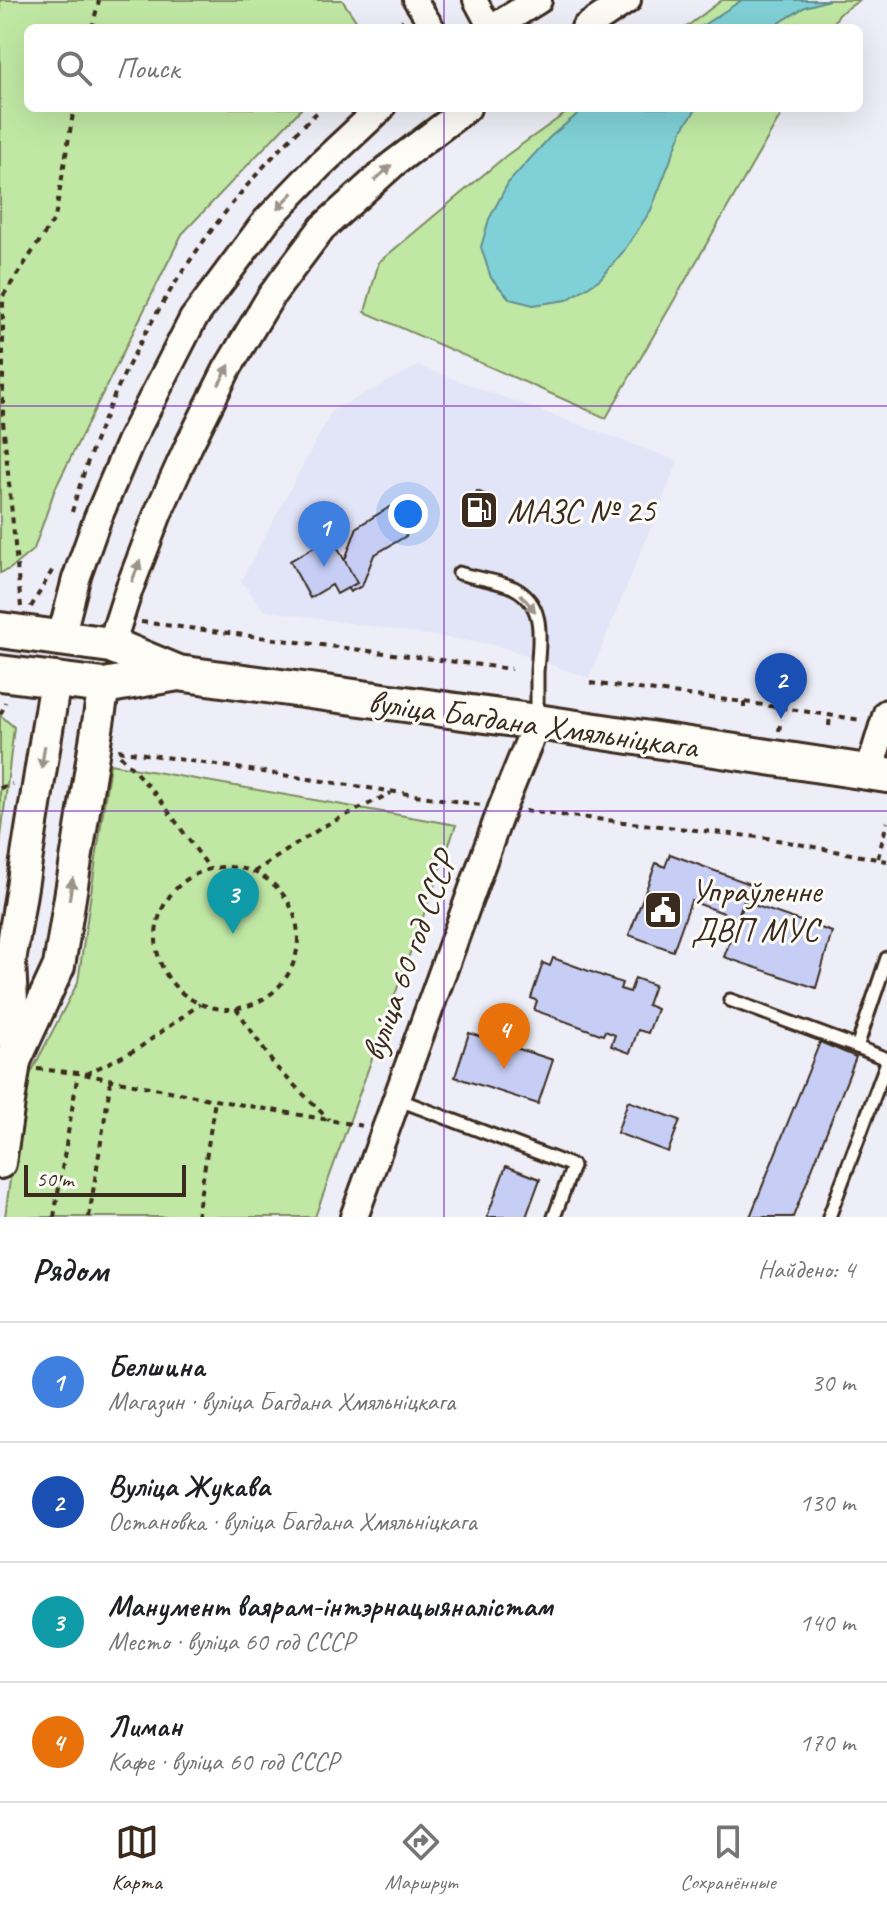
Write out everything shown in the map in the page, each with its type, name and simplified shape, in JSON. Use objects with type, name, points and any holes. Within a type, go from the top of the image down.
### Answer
[{"type":"main road","name":"вуліца Багдана Хмяльніцкага","points":[[10,618],[61,637],[111,645],[178,673],[537,722],[878,774]]},
{"type":"main road","points":[[22,1065],[10,962],[61,637]]},
{"type":"main road","points":[[0,1163],[22,1065],[59,966],[111,645]]},
{"type":"main road","name":"вуліца Багдана Хмяльніцкага","points":[[0,673],[104,686],[178,673]]},
{"type":"street","points":[[475,0],[490,24]]},
{"type":"street","points":[[499,24],[538,0]]},
{"type":"street","points":[[591,24],[627,0]]},
{"type":"street","points":[[412,8],[429,24]]},
{"type":"street","points":[[61,637],[76,579],[97,520],[130,442],[193,319],[266,221],[377,112]]},
{"type":"street","points":[[111,645],[147,541],[183,458],[227,369],[271,296],[322,228],[393,164],[462,112]]},
{"type":"street","points":[[877,717],[878,774]]},
{"type":"street","name":"вуліца 60 год СССР","points":[[354,1217],[502,808],[537,722]]},
{"type":"lane","points":[[459,573],[513,587],[527,598],[538,615],[541,638],[537,722]]},
{"type":"lane","points":[[857,1047],[887,958]]},
{"type":"lane","points":[[730,1000],[887,1060],[829,1217]]},
{"type":"lane","points":[[396,1099],[573,1166],[554,1217]]},
{"type":"path","points":[[93,24],[99,0]]},
{"type":"path","points":[[396,24],[412,8]]},
{"type":"path","points":[[10,618],[2,293],[55,218],[73,112]]},
{"type":"path","points":[[31,607],[54,568]]},
{"type":"path","points":[[135,621],[511,669]]},
{"type":"path","points":[[590,683],[830,715],[877,717]]},
{"type":"path","points":[[744,702],[744,713]]},
{"type":"path","points":[[829,726],[830,715]]},
{"type":"path","points":[[210,869],[158,797],[115,749],[491,807]]},
{"type":"path","points":[[0,788],[12,784]]},
{"type":"path","points":[[254,872],[324,826],[393,792]]},
{"type":"path","points":[[513,810],[767,838],[887,861]]},
{"type":"path","points":[[878,859],[887,822]]},
{"type":"path","points":[[217,867],[236,867],[254,872],[270,881],[283,894],[292,910],[297,928],[293,965],[284,981],[254,1003],[236,1008],[200,1004],[170,982],[161,966],[156,948],[156,929],[161,911],[183,881],[199,872],[217,867]]},
{"type":"path","points":[[85,1075],[139,1048],[200,1004]]},
{"type":"path","points":[[236,1008],[275,1066],[331,1121]]},
{"type":"path","points":[[22,1065],[385,1130]]},
{"type":"path","points":[[54,1217],[78,1073]]},
{"type":"path","points":[[89,1217],[111,1079]]},
{"type":"path","points":[[197,1217],[215,1100]]},
{"type":"shaded area","points":[[418,366],[678,461],[589,678],[496,645],[264,610],[241,581],[332,411]]},
{"type":"green space","points":[[0,0],[342,0],[358,24],[24,24],[24,112],[298,112],[182,234],[55,489],[34,549],[10,569],[0,573]]},
{"type":"green space","points":[[722,0],[860,0],[839,14],[833,24],[690,24]]},
{"type":"green space","points":[[567,112],[783,112],[606,418],[365,312],[379,262],[507,155]]},
{"type":"green space","points":[[0,715],[14,727],[0,845]]},
{"type":"green space","points":[[110,764],[456,825],[315,1217],[5,1217],[22,1090],[78,982]]},
{"type":"water","points":[[742,0],[829,0],[805,7],[777,24],[705,24]]},
{"type":"water","points":[[580,112],[694,112],[683,128],[651,210],[623,252],[600,279],[567,300],[533,305],[510,299],[491,278],[481,247],[489,219],[508,183],[550,137]]},
{"type":"building","name":"МАЗС № 25","points":[[477,491],[493,498],[480,528],[464,522]]},
{"type":"building","points":[[390,507],[413,518],[406,536],[374,555],[362,586],[350,592],[339,576],[357,527]]},
{"type":"building","points":[[332,537],[357,583],[337,594],[332,585],[310,598],[290,561]]},
{"type":"building","name":"Упраўленне ДВП МУС","points":[[670,854],[750,884],[737,918],[691,901],[673,951],[629,935],[656,863],[665,867]]},
{"type":"building","points":[[745,902],[832,932],[816,988],[724,957]]},
{"type":"building","points":[[553,958],[622,983],[620,989],[630,992],[635,978],[654,985],[647,1005],[657,1009],[648,1033],[638,1030],[630,1053],[611,1046],[615,1035],[605,1031],[603,1035],[534,1010],[537,1001],[531,998],[543,963],[550,966]]},
{"type":"building","points":[[469,1033],[553,1060],[538,1104],[455,1077]]},
{"type":"building","points":[[820,1042],[856,1057],[793,1217],[750,1217]]},
{"type":"building","points":[[628,1101],[680,1120],[668,1152],[617,1133]]},
{"type":"building","points":[[506,1166],[540,1179],[526,1217],[487,1217]]},
{"type":"place","name":"МАЗС № 25","points":[[479,510]]},
{"type":"place","name":"Белшина","points":[[324,567]]},
{"type":"place","name":"Вуліца Жукава","points":[[781,719]]},
{"type":"place","name":"Упраўленне ДВП МУС","points":[[663,910]]},
{"type":"place","name":"Манумент ваярам-інтэрнацыяналістам","points":[[233,934]]},
{"type":"place","name":"Лиман","points":[[504,1069]]}]
